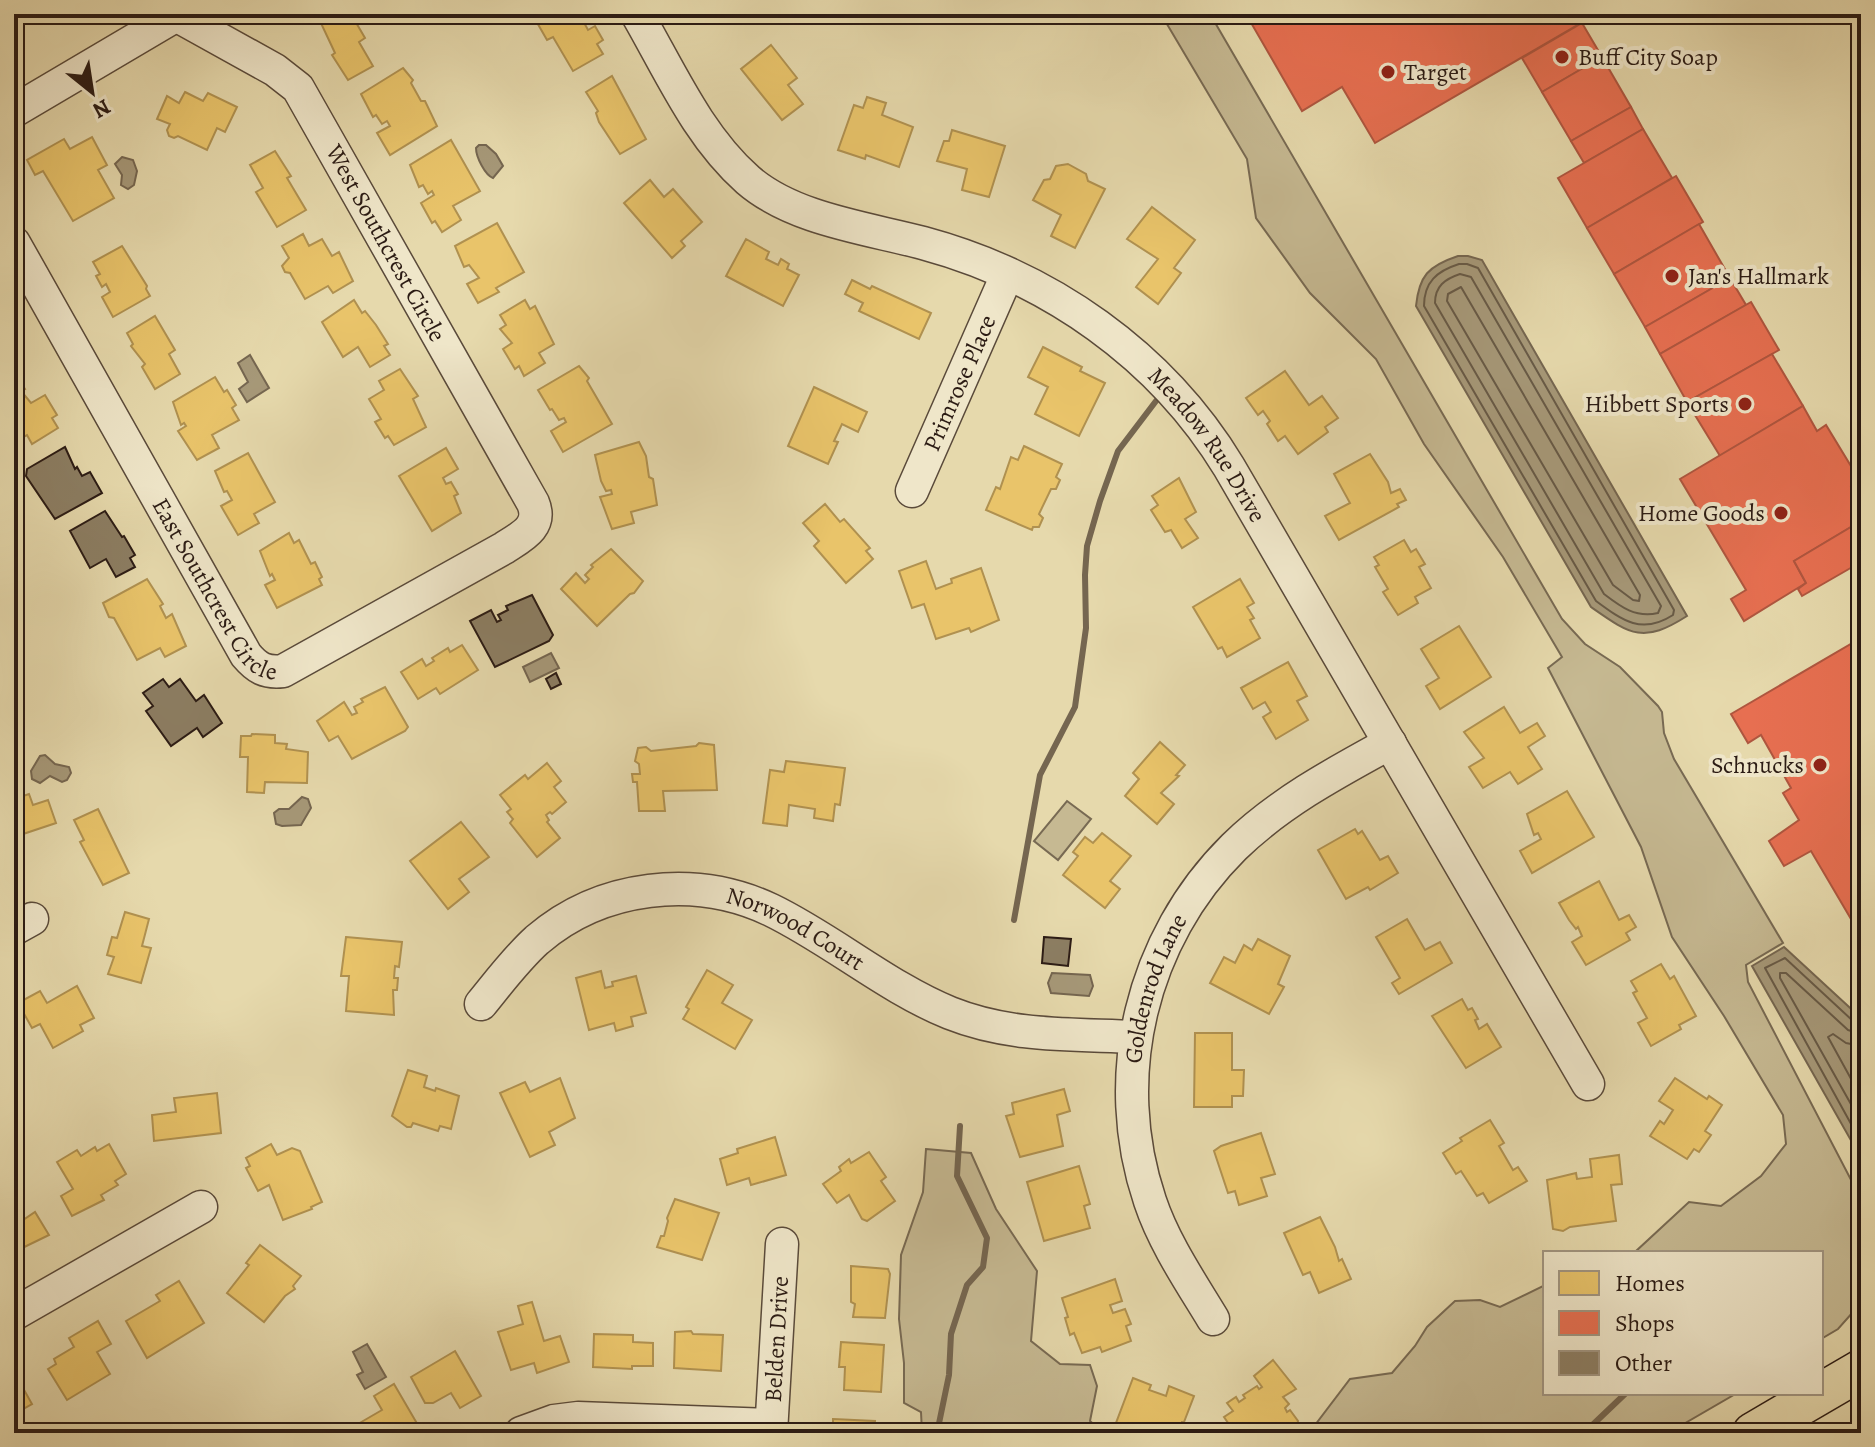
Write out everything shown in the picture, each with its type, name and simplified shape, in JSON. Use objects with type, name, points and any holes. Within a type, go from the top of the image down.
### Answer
[{"type":"main road","points":[[1823,1392],[1861,1370]]},
{"type":"main road","points":[[1753,1433],[1818,1395]]},
{"type":"street","name":"Meadow Rue Drive","points":[[637,14],[700,124],[721,153],[749,181],[791,208],[942,248],[1054,297],[1095,322],[1148,365],[1189,409],[1223,457],[1588,1084]]},
{"type":"street","points":[[14,111],[174,15]]},
{"type":"street","name":"West Southcrest Circle","points":[[174,15],[275,70],[298,88],[533,503],[536,516],[532,527]]},
{"type":"street","name":"East Southcrest Circle","points":[[14,243],[246,655],[258,668],[283,671],[504,548],[532,527]]},
{"type":"street","name":"Primrose Place","points":[[912,491],[1007,275]]},
{"type":"street","name":"Goldenrod Lane","points":[[1213,1319],[1166,1242],[1138,1160],[1131,1114],[1131,1074],[1135,1037],[1150,979],[1184,907],[1235,846],[1277,811],[1331,775],[1390,743]]},
{"type":"street","name":"Norwood Court","points":[[481,1004],[517,959],[540,938],[571,917],[606,900],[671,888],[740,898],[771,911],[933,1005],[978,1024],[1012,1032],[1135,1037]]},
{"type":"street","points":[[14,1314],[201,1207]]},
{"type":"street","name":"Belden Drive","points":[[771,1429],[782,1244]]},
{"type":"street","points":[[521,1433],[554,1421],[578,1418],[771,1429]]},
{"type":"shaded area","points":[[1161,14],[1210,14],[1562,619],[1585,644],[1620,667],[1662,712],[1664,733],[1674,759],[1783,943],[1746,965],[1748,982],[1861,1199],[1861,1303],[1838,1329],[1823,1338],[1823,1251],[1636,1251],[1689,1202],[1721,1206],[1761,1176],[1786,1144],[1783,1115],[1672,937],[1641,847],[1548,668],[1562,657],[1503,557],[1424,444],[1376,359],[1310,293],[1256,218],[1247,159]]},
{"type":"shaded area","points":[[1067,801],[1091,819],[1058,860],[1034,841]]},
{"type":"shaded area","points":[[926,1149],[971,1153],[996,1209],[1037,1271],[1031,1341],[1060,1364],[1090,1365],[1097,1386],[1090,1421],[1103,1433],[922,1433],[921,1412],[904,1403],[899,1319],[901,1255],[923,1192]]},
{"type":"shaded area","points":[[1543,1286],[1543,1395],[1734,1395],[1668,1433],[1309,1433],[1350,1379],[1392,1373],[1427,1327],[1455,1301],[1480,1300],[1500,1307]]},
{"type":"water","points":[[486,145],[503,166],[493,178],[479,161],[476,148]]},
{"type":"water","points":[[122,157],[133,160],[137,171],[134,185],[128,189],[121,185],[122,175],[115,164]]},
{"type":"water","points":[[1458,256],[1482,260],[1687,616],[1648,633],[1627,630],[1591,607],[1416,306],[1420,287],[1432,268]]},
{"type":"water","points":[[250,355],[269,388],[247,402],[239,389],[248,382],[238,363]]},
{"type":"water","points":[[551,653],[559,668],[530,682],[523,667]]},
{"type":"water","points":[[45,755],[55,764],[69,767],[71,773],[67,780],[62,782],[50,776],[40,783],[32,779],[31,771],[40,756]]},
{"type":"water","points":[[302,797],[308,799],[311,808],[301,825],[276,824],[274,813],[279,809],[289,809]]},
{"type":"water","points":[[1784,947],[1861,1018],[1861,1158],[1752,966]]},
{"type":"water","points":[[1052,973],[1090,975],[1093,986],[1089,996],[1051,993],[1048,983]]},
{"type":"water","points":[[367,1344],[386,1377],[365,1389],[357,1375],[363,1372],[353,1352]]},
{"type":"building: Homes","points":[[328,14],[351,14],[365,38],[359,42],[373,66],[348,80],[332,55],[335,53],[319,19]]},
{"type":"building: Homes","points":[[543,14],[572,14],[577,22],[582,19],[588,30],[595,26],[603,40],[597,44],[603,54],[573,71],[553,37],[547,40],[535,19]]},
{"type":"building: Homes","points":[[771,45],[797,78],[788,85],[803,104],[782,120],[741,69]]},
{"type":"building: Homes","points":[[403,68],[413,80],[411,83],[421,101],[425,101],[437,126],[390,155],[377,133],[390,126],[387,121],[382,124],[376,115],[373,117],[361,94]]},
{"type":"building: Homes","points":[[612,76],[646,139],[620,154],[599,122],[598,111],[586,92]]},
{"type":"building: Homes","points":[[185,92],[203,101],[208,93],[237,107],[225,132],[217,128],[207,150],[178,136],[169,136],[167,130],[170,124],[157,119],[167,96],[179,103]]},
{"type":"building: Homes","points":[[867,97],[886,103],[882,115],[913,127],[899,167],[866,155],[865,159],[838,150],[854,105],[863,108]]},
{"type":"building: Homes","points":[[952,130],[1005,146],[989,197],[962,190],[967,169],[937,161],[944,141],[949,141]]},
{"type":"building: Homes","points":[[92,137],[107,165],[98,170],[114,198],[73,221],[43,171],[35,175],[27,160],[64,139],[70,149]]},
{"type":"building: Homes","points":[[451,140],[480,191],[453,206],[461,220],[442,232],[435,221],[432,223],[421,203],[434,195],[432,191],[428,194],[423,185],[419,187],[410,165]]},
{"type":"building: Homes","points":[[275,151],[291,176],[287,178],[306,210],[277,227],[256,192],[263,188],[250,165]]},
{"type":"building: Homes","points":[[1068,164],[1086,174],[1088,181],[1105,189],[1075,248],[1051,236],[1061,215],[1033,200],[1056,166]]},
{"type":"building: Homes","points":[[650,180],[664,197],[673,189],[702,222],[681,241],[685,246],[672,258],[624,203]]},
{"type":"building: Homes","points":[[1152,207],[1195,240],[1174,268],[1181,273],[1158,304],[1136,287],[1158,259],[1127,239]]},
{"type":"building: Homes","points":[[497,223],[524,272],[496,288],[499,292],[478,303],[467,284],[479,278],[469,265],[464,267],[455,246]]},
{"type":"building: Homes","points":[[303,234],[309,246],[322,239],[332,256],[339,252],[353,281],[333,293],[328,286],[305,299],[290,273],[285,272],[282,266],[289,258],[282,246]]},
{"type":"building: Homes","points":[[746,239],[769,252],[766,259],[778,265],[781,259],[789,264],[787,269],[799,275],[783,306],[726,276]]},
{"type":"building: Homes","points":[[122,246],[150,296],[113,317],[102,297],[110,292],[106,284],[102,287],[96,276],[100,274],[93,262]]},
{"type":"building: Homes","points":[[852,280],[931,313],[919,339],[859,311],[863,303],[845,294]]},
{"type":"building: Homes","points":[[354,300],[388,344],[384,346],[390,355],[370,367],[358,347],[343,357],[322,322]]},
{"type":"building: Homes","points":[[525,300],[530,309],[535,306],[554,344],[539,353],[545,363],[524,376],[519,366],[515,369],[503,349],[512,343],[500,329],[506,325],[500,315]]},
{"type":"building: Homes","points":[[155,316],[175,350],[169,354],[180,374],[155,389],[127,333]]},
{"type":"building: Homes","points":[[1043,347],[1105,383],[1079,436],[1035,414],[1048,387],[1028,377]]},
{"type":"building: Homes","points":[[579,366],[589,378],[587,381],[612,424],[563,452],[551,431],[566,422],[564,418],[559,420],[550,410],[538,390]]},
{"type":"building: Homes","points":[[400,369],[418,396],[413,399],[426,427],[394,445],[388,436],[385,438],[375,422],[381,419],[369,399],[384,390],[379,381]]},
{"type":"building: Homes","points":[[1285,371],[1309,405],[1322,396],[1338,418],[1325,427],[1328,432],[1298,454],[1285,436],[1278,441],[1263,411],[1258,415],[1246,398]]},
{"type":"building: Homes","points":[[16,374],[25,389],[21,391],[31,403],[45,395],[57,415],[52,418],[58,428],[32,444],[27,435],[14,442]]},
{"type":"building: Homes","points":[[215,377],[236,405],[232,408],[239,420],[212,435],[219,448],[197,460],[178,431],[186,426],[184,423],[181,425],[173,402]]},
{"type":"building: Homes","points":[[814,387],[867,412],[858,432],[842,424],[828,464],[788,446]]},
{"type":"building: Homes","points":[[639,442],[646,456],[649,477],[653,479],[657,505],[631,512],[634,523],[612,529],[600,497],[612,494],[611,490],[606,491],[601,481],[595,455]]},
{"type":"building: Homes","points":[[1024,446],[1062,464],[1056,477],[1060,480],[1056,489],[1051,489],[1039,514],[1043,518],[1039,527],[1032,530],[986,510],[996,487],[1000,489],[1011,457],[1018,460]]},
{"type":"building: Homes","points":[[446,448],[458,469],[443,478],[446,484],[451,482],[458,494],[454,496],[461,513],[432,531],[399,476]]},
{"type":"building: Homes","points":[[248,453],[275,502],[254,514],[259,523],[238,535],[221,506],[232,500],[227,491],[224,492],[215,471]]},
{"type":"building: Homes","points":[[1370,454],[1388,482],[1391,493],[1400,489],[1406,500],[1397,504],[1399,507],[1339,540],[1325,516],[1350,503],[1334,474]]},
{"type":"building: Homes","points":[[1179,478],[1196,512],[1185,519],[1198,538],[1182,548],[1171,530],[1165,532],[1151,510],[1158,505],[1152,496]]},
{"type":"building: Homes","points":[[825,504],[840,522],[844,519],[870,548],[866,551],[873,559],[846,583],[814,546],[819,541],[803,523]]},
{"type":"building: Homes","points":[[289,533],[294,543],[299,540],[311,564],[315,562],[322,585],[277,608],[265,585],[275,580],[272,574],[270,576],[260,551]]},
{"type":"building: Homes","points":[[1404,540],[1411,552],[1416,549],[1425,564],[1419,567],[1431,588],[1415,597],[1418,603],[1398,615],[1383,592],[1388,589],[1375,567],[1379,565],[1374,557]]},
{"type":"building: Homes","points":[[611,549],[643,581],[597,626],[561,589],[576,573],[585,583],[589,579],[585,575],[593,567],[591,565]]},
{"type":"building: Homes","points":[[926,561],[936,589],[952,583],[951,579],[981,568],[999,620],[971,632],[969,628],[936,639],[924,604],[912,608],[899,571]]},
{"type":"building: Homes","points":[[147,579],[163,604],[160,606],[166,618],[172,614],[186,646],[165,657],[160,648],[137,660],[103,603]]},
{"type":"building: Homes","points":[[1240,579],[1254,603],[1247,607],[1260,638],[1227,657],[1222,647],[1218,649],[1193,607]]},
{"type":"building: Homes","points":[[1459,626],[1491,677],[1440,709],[1426,686],[1439,678],[1421,649]]},
{"type":"building: Homes","points":[[462,645],[478,670],[440,694],[436,688],[418,699],[401,672],[422,659],[426,666],[448,648],[450,652]]},
{"type":"building: Homes","points":[[1288,662],[1307,696],[1297,701],[1308,720],[1276,739],[1263,717],[1271,712],[1265,702],[1253,709],[1241,688]]},
{"type":"building: Homes","points":[[385,687],[408,727],[352,759],[338,736],[329,741],[317,721],[344,702],[352,715],[357,713],[354,707],[363,702],[361,699]]},
{"type":"building: Homes","points":[[1504,707],[1520,733],[1537,723],[1545,736],[1528,747],[1542,769],[1518,784],[1510,772],[1483,788],[1469,767],[1484,758],[1464,732]]},
{"type":"building: Homes","points":[[275,735],[275,743],[287,744],[286,749],[308,752],[307,783],[265,782],[264,793],[247,792],[248,757],[240,757],[241,736]]},
{"type":"building: Homes","points":[[1160,742],[1185,765],[1176,775],[1179,776],[1161,793],[1174,804],[1157,824],[1125,796],[1139,779],[1133,773]]},
{"type":"building: Homes","points":[[699,743],[714,745],[717,790],[663,791],[665,811],[639,811],[637,782],[633,782],[632,774],[640,774],[639,764],[635,761],[638,748],[646,747],[651,751],[696,746]]},
{"type":"building: Homes","points":[[786,761],[845,768],[840,805],[835,804],[833,821],[814,818],[815,809],[789,805],[787,826],[763,823],[770,770],[784,772]]},
{"type":"building: Homes","points":[[547,763],[561,781],[554,787],[566,802],[552,814],[546,815],[547,822],[560,838],[537,857],[510,823],[513,819],[507,812],[511,809],[500,795],[525,775],[528,779]]},
{"type":"building: Homes","points":[[1567,791],[1594,837],[1532,873],[1520,851],[1541,839],[1538,833],[1534,835],[1527,814]]},
{"type":"building: Homes","points":[[29,794],[33,805],[48,800],[56,823],[14,837],[14,799]]},
{"type":"building: Homes","points":[[98,809],[129,873],[103,885],[80,842],[84,840],[74,820]]},
{"type":"building: Homes","points":[[461,822],[489,857],[459,879],[469,892],[448,909],[410,861]]},
{"type":"building: Homes","points":[[1355,829],[1358,834],[1362,831],[1380,860],[1388,856],[1398,873],[1370,890],[1368,887],[1346,899],[1318,850]]},
{"type":"building: Homes","points":[[1102,833],[1131,856],[1110,881],[1120,889],[1105,908],[1063,875],[1078,856],[1073,852],[1085,837],[1093,843]]},
{"type":"building: Homes","points":[[1599,881],[1619,920],[1629,915],[1636,927],[1626,933],[1630,940],[1586,965],[1572,942],[1582,936],[1559,903]]},
{"type":"building: Homes","points":[[125,912],[149,919],[142,946],[151,948],[141,983],[108,974],[114,957],[107,955],[112,937],[117,938]]},
{"type":"building: Homes","points":[[1407,919],[1425,950],[1440,942],[1452,963],[1399,994],[1392,983],[1400,978],[1376,937]]},
{"type":"building: Homes","points":[[346,937],[402,942],[399,967],[395,966],[394,978],[398,978],[397,990],[393,990],[394,1015],[346,1011],[349,976],[341,976]]},
{"type":"building: Homes","points":[[1258,939],[1290,956],[1278,984],[1284,987],[1269,1014],[1210,983],[1224,957],[1235,963],[1244,945],[1252,950]]},
{"type":"building: Homes","points":[[1661,964],[1670,979],[1674,976],[1696,1016],[1679,1025],[1681,1029],[1651,1046],[1638,1023],[1647,1018],[1633,993],[1637,991],[1631,981]]},
{"type":"building: Homes","points":[[707,970],[733,985],[722,1003],[752,1020],[735,1049],[683,1019],[689,1009],[686,1007]]},
{"type":"building: Homes","points":[[601,971],[605,988],[613,986],[612,982],[636,976],[646,1013],[631,1017],[633,1026],[616,1031],[614,1023],[589,1030],[576,978]]},
{"type":"building: Homes","points":[[77,986],[94,1018],[80,1025],[83,1031],[53,1048],[40,1024],[32,1028],[18,1003],[40,991],[47,1003]]},
{"type":"building: Homes","points":[[1462,999],[1468,1010],[1472,1008],[1479,1029],[1487,1024],[1501,1047],[1466,1068],[1432,1016]]},
{"type":"building: Homes","points":[[1195,1033],[1232,1033],[1232,1070],[1244,1070],[1243,1096],[1232,1096],[1232,1107],[1194,1107]]},
{"type":"building: Homes","points":[[408,1070],[427,1076],[424,1087],[459,1096],[451,1129],[440,1126],[438,1131],[413,1123],[407,1127],[392,1116]]},
{"type":"building: Homes","points":[[560,1078],[575,1118],[549,1132],[555,1145],[530,1157],[500,1093],[525,1082],[530,1092]]},
{"type":"building: Homes","points":[[1675,1078],[1722,1105],[1705,1131],[1711,1135],[1699,1152],[1694,1149],[1687,1159],[1650,1136],[1660,1121],[1664,1124],[1673,1110],[1659,1101]]},
{"type":"building: Homes","points":[[1064,1089],[1070,1111],[1057,1115],[1063,1146],[1020,1157],[1006,1116],[1014,1114],[1012,1103]]},
{"type":"building: Homes","points":[[217,1093],[221,1133],[154,1141],[152,1115],[176,1112],[174,1098]]},
{"type":"building: Homes","points":[[1490,1120],[1504,1143],[1499,1146],[1513,1170],[1518,1167],[1527,1181],[1489,1203],[1483,1193],[1477,1196],[1461,1171],[1456,1174],[1443,1153],[1462,1141],[1460,1138]]},
{"type":"building: Homes","points":[[1261,1133],[1275,1174],[1261,1178],[1267,1196],[1239,1205],[1235,1191],[1228,1193],[1214,1151]]},
{"type":"building: Homes","points":[[775,1137],[786,1175],[751,1185],[749,1178],[727,1185],[720,1159],[738,1153],[737,1149]]},
{"type":"building: Homes","points":[[109,1144],[126,1174],[115,1181],[118,1185],[101,1195],[104,1200],[72,1216],[61,1196],[73,1189],[57,1162],[77,1150],[81,1156],[95,1147],[97,1151]]},
{"type":"building: Homes","points":[[271,1144],[277,1155],[292,1148],[300,1151],[322,1202],[283,1220],[269,1185],[258,1191],[246,1168],[250,1166],[246,1158]]},
{"type":"building: Homes","points":[[869,1152],[886,1177],[881,1181],[895,1201],[867,1221],[862,1219],[849,1195],[837,1203],[823,1184],[841,1171],[839,1167],[849,1159],[851,1163]]},
{"type":"building: Homes","points":[[1619,1155],[1622,1184],[1611,1185],[1616,1221],[1570,1227],[1563,1231],[1553,1229],[1547,1180],[1576,1173],[1577,1179],[1592,1177],[1590,1159]]},
{"type":"building: Homes","points":[[1079,1166],[1090,1204],[1084,1206],[1090,1228],[1044,1241],[1027,1182]]},
{"type":"building: Homes","points":[[675,1199],[719,1213],[702,1260],[657,1247],[661,1236],[664,1236]]},
{"type":"building: Homes","points":[[16,1207],[23,1220],[35,1212],[49,1235],[14,1252]]},
{"type":"building: Homes","points":[[1320,1217],[1339,1261],[1342,1259],[1351,1279],[1319,1293],[1310,1272],[1303,1275],[1284,1233]]},
{"type":"building: Homes","points":[[260,1245],[301,1276],[293,1286],[295,1289],[285,1296],[264,1322],[227,1293]]},
{"type":"building: Homes","points":[[851,1266],[888,1269],[885,1318],[853,1317],[855,1304],[851,1302]]},
{"type":"building: Homes","points":[[1115,1279],[1122,1301],[1110,1305],[1113,1313],[1125,1309],[1131,1324],[1126,1326],[1131,1341],[1102,1352],[1100,1347],[1082,1353],[1074,1333],[1070,1335],[1062,1298]]},
{"type":"building: Homes","points":[[179,1281],[204,1323],[147,1358],[126,1321],[160,1301],[156,1295]]},
{"type":"building: Homes","points":[[532,1302],[544,1341],[560,1336],[569,1362],[537,1373],[534,1363],[511,1370],[498,1332],[523,1324],[518,1306]]},
{"type":"building: Homes","points":[[98,1321],[111,1344],[97,1352],[110,1374],[67,1400],[48,1369],[56,1364],[54,1359],[74,1347],[69,1338]]},
{"type":"building: Homes","points":[[691,1331],[693,1334],[723,1335],[721,1371],[674,1368],[675,1332]]},
{"type":"building: Homes","points":[[594,1334],[633,1335],[633,1342],[653,1343],[653,1366],[632,1366],[632,1369],[593,1367]]},
{"type":"building: Homes","points":[[841,1342],[884,1345],[881,1392],[844,1390],[845,1367],[839,1367]]},
{"type":"building: Homes","points":[[455,1351],[481,1396],[460,1408],[451,1393],[433,1403],[425,1403],[411,1377]]},
{"type":"building: Homes","points":[[1273,1360],[1296,1389],[1283,1397],[1289,1404],[1285,1408],[1287,1412],[1290,1410],[1298,1421],[1296,1430],[1292,1433],[1235,1433],[1224,1417],[1233,1411],[1227,1403],[1236,1397],[1239,1402],[1245,1398],[1243,1395],[1257,1386],[1259,1389],[1262,1387],[1254,1376]]},
{"type":"building: Homes","points":[[14,1372],[32,1404],[14,1414]]},
{"type":"building: Homes","points":[[1133,1378],[1151,1385],[1149,1390],[1166,1396],[1169,1386],[1194,1396],[1182,1422],[1182,1433],[1167,1433],[1161,1428],[1159,1433],[1144,1433],[1116,1423]]},
{"type":"building: Homes","points":[[394,1384],[422,1432],[354,1433],[351,1428],[382,1410],[374,1396]]},
{"type":"building: Homes","points":[[833,1419],[875,1421],[874,1433],[833,1433]]},
{"type":"building: Shops","name":"Target","points":[[1246,14],[1582,14],[1586,20],[1375,143],[1342,87],[1302,111]]},
{"type":"building: Shops","name":"Buff City Soap","points":[[1582,23],[1602,57],[1542,92],[1522,58]]},
{"type":"building: Shops","points":[[1602,57],[1631,107],[1571,141],[1542,92]]},
{"type":"building: Shops","points":[[1631,107],[1643,129],[1584,163],[1571,141]]},
{"type":"building: Shops","points":[[1643,129],[1672,178],[1587,228],[1558,178]]},
{"type":"building: Shops","points":[[1676,176],[1703,222],[1614,274],[1587,228]]},
{"type":"building: Shops","name":"Jan's Hallmark","points":[[1699,224],[1730,278],[1645,327],[1614,274]]},
{"type":"building: Shops","points":[[1730,278],[1746,305],[1660,354],[1645,327]]},
{"type":"building: Shops","points":[[1751,302],[1779,350],[1687,402],[1660,354]]},
{"type":"building: Shops","name":"Hibbett Sports","points":[[1772,354],[1803,406],[1720,456],[1687,402]]},
{"type":"building: Shops","name":"Home Goods","points":[[1803,406],[1817,431],[1826,425],[1860,481],[1851,487],[1861,505],[1861,521],[1794,561],[1806,583],[1744,621],[1731,599],[1746,590],[1680,479]]},
{"type":"building: Shops","points":[[1861,521],[1861,562],[1802,596],[1798,589],[1806,583],[1794,561]]},
{"type":"building: Shops","name":"Schnucks","points":[[1861,638],[1861,936],[1811,851],[1784,866],[1769,841],[1799,820],[1783,793],[1791,788],[1761,735],[1748,743],[1731,714]]},
{"type":"building: Other","points":[[65,447],[75,469],[77,467],[82,476],[90,472],[102,493],[55,519],[26,476],[27,469]]},
{"type":"building: Other","points":[[105,511],[135,555],[130,558],[135,567],[116,577],[106,559],[90,568],[70,531]]},
{"type":"building: Other","points":[[532,595],[553,635],[549,641],[495,667],[470,621],[491,610],[497,622],[501,620],[498,615],[508,610],[506,606]]},
{"type":"building: Other","points":[[556,673],[561,684],[551,689],[546,679]]},
{"type":"building: Other","points":[[163,679],[169,687],[180,679],[196,701],[204,695],[222,723],[203,737],[197,728],[171,746],[146,711],[153,706],[143,693]]},
{"type":"building: Other","points":[[1044,937],[1071,939],[1068,966],[1042,963]]},
{"type":"waterway","points":[[1014,920],[1040,775],[1075,707],[1086,628],[1087,546],[1118,451],[1156,401]]},
{"type":"waterway","points":[[937,1433],[949,1375],[951,1334],[967,1285],[983,1267],[987,1238],[957,1176],[960,1126]]},
{"type":"waterway","points":[[1584,1433],[1624,1395]]},
{"type":"place","name":"Buff City Soap","points":[[1562,57]]},
{"type":"place","name":"Target","points":[[1388,72]]},
{"type":"place","name":"Jan's Hallmark","points":[[1672,276]]},
{"type":"place","name":"Hibbett Sports","points":[[1745,404]]},
{"type":"place","name":"Home Goods","points":[[1781,513]]},
{"type":"place","name":"Schnucks","points":[[1820,765]]}]
